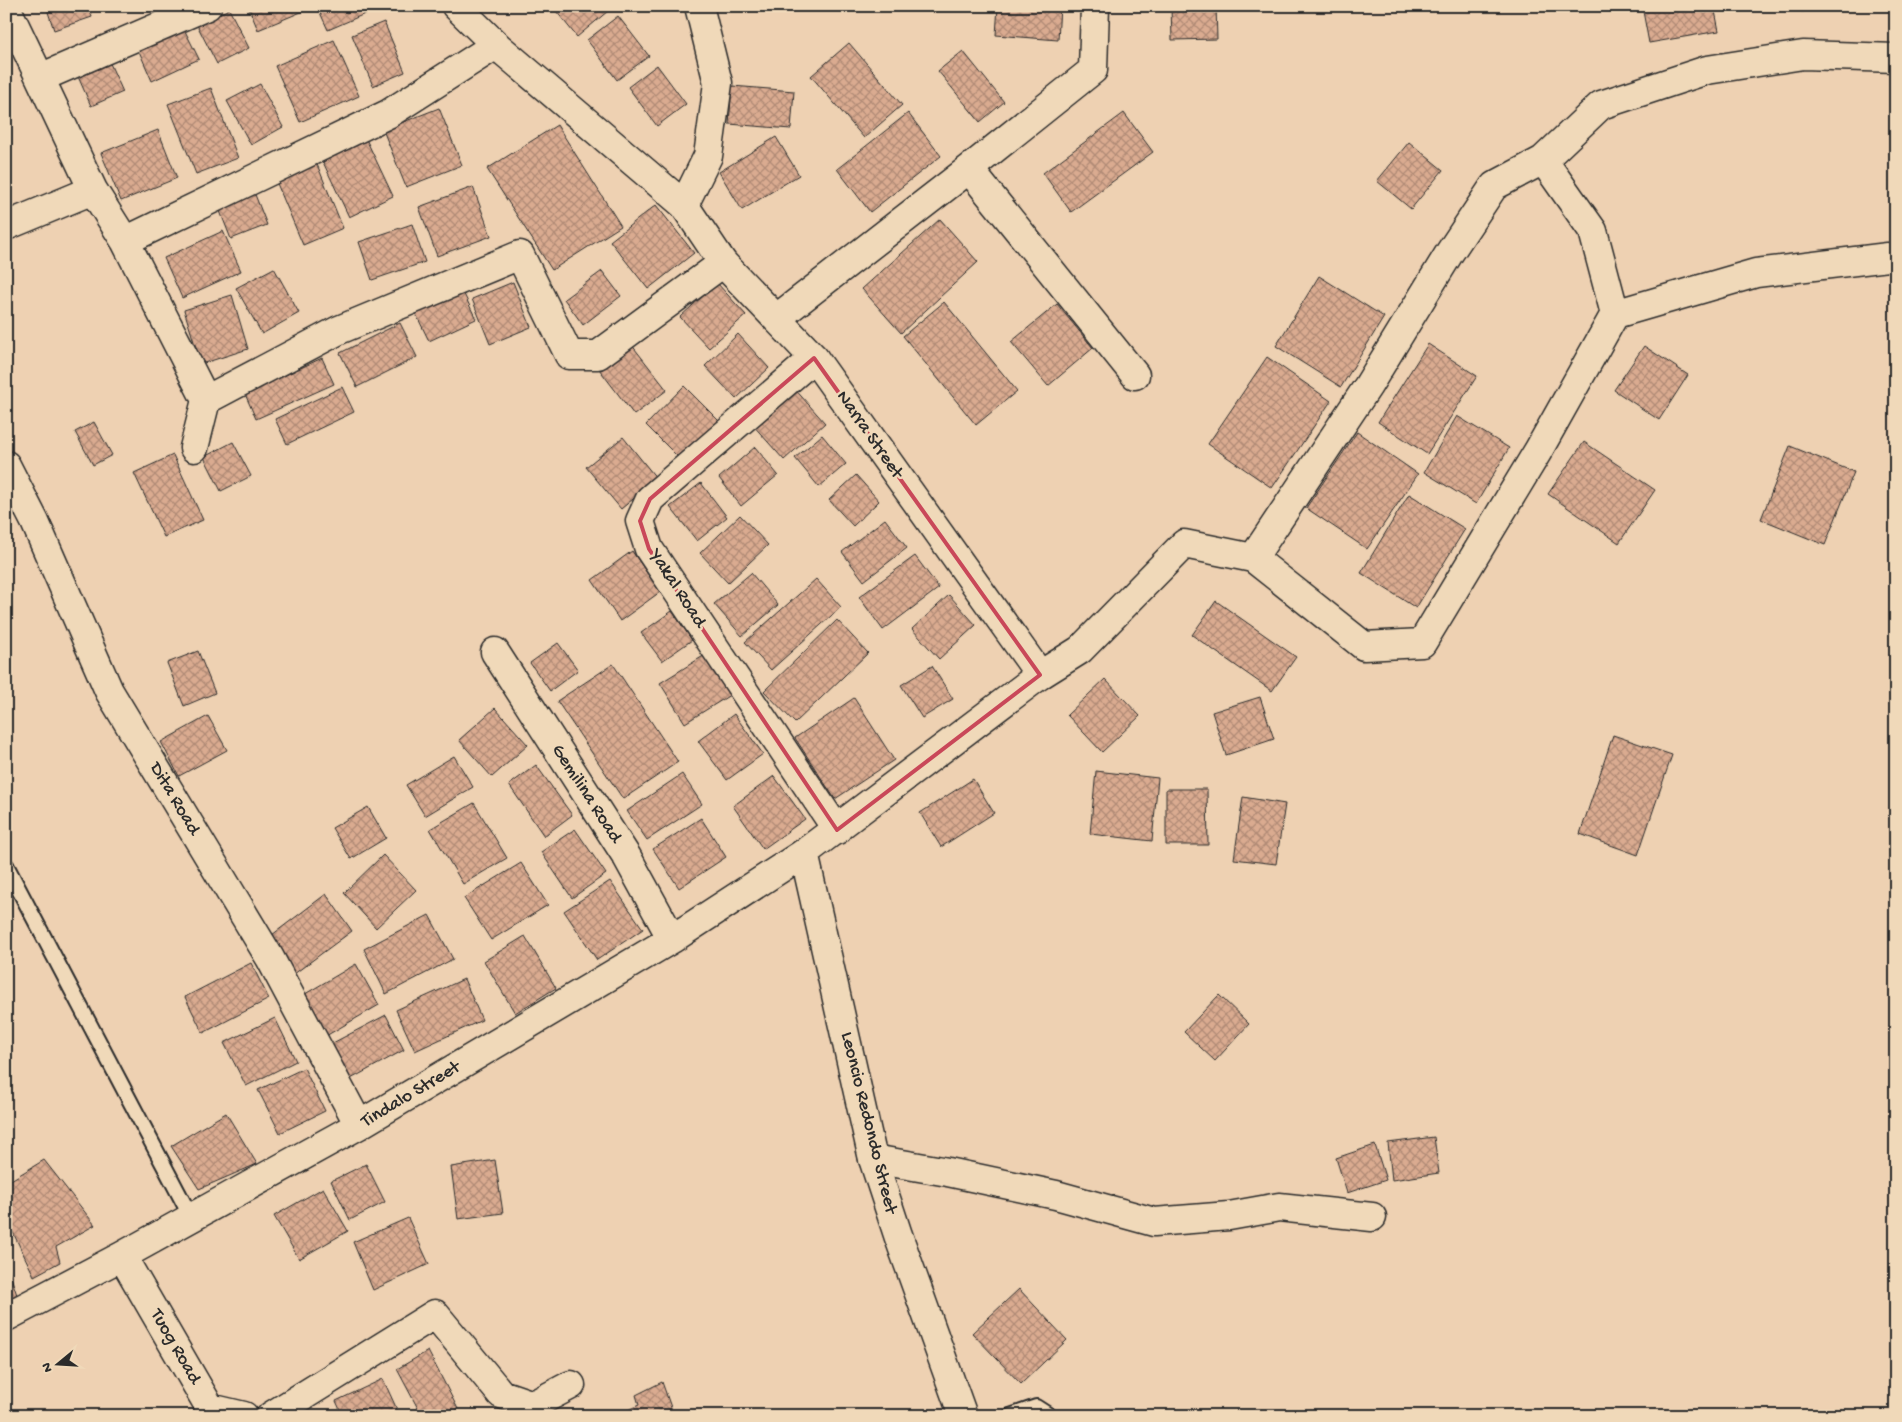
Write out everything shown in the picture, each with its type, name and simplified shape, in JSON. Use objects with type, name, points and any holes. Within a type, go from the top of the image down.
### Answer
[{"type":"street","points":[[6,6],[93,190],[125,241],[206,400],[194,448]]},
{"type":"street","points":[[40,78],[207,6]]},
{"type":"street","points":[[125,241],[388,114],[496,45],[456,6]]},
{"type":"street","points":[[684,205],[708,156],[718,83],[699,6]]},
{"type":"street","points":[[777,318],[1093,70],[1095,6]]},
{"type":"street","name":"Narra Street","points":[[496,45],[684,205],[723,263],[814,358],[1040,675]]},
{"type":"street","points":[[1543,160],[1593,231],[1615,314],[1538,451],[1422,643],[1364,646],[1253,558],[1368,386],[1450,252],[1494,186],[1543,160],[1601,105],[1707,70],[1803,55],[1896,58]]},
{"type":"street","points":[[969,169],[1135,375]]},
{"type":"street","points":[[6,226],[93,190]]},
{"type":"street","points":[[206,400],[339,330],[520,255],[569,355],[598,355],[723,263]]},
{"type":"street","points":[[1615,314],[1756,273],[1888,256]]},
{"type":"street","name":"Yakal Road","points":[[814,358],[650,499],[640,521],[649,549],[836,830]]},
{"type":"street","name":"Dita Road","points":[[6,465],[35,522],[108,691],[270,958],[359,1125]]},
{"type":"street","name":"Tindalo Street","points":[[6,1317],[192,1218],[359,1125],[672,939],[804,853],[1040,675],[1080,650],[1184,544],[1253,558]]},
{"type":"street","name":"Gemilina Road","points":[[495,652],[627,858],[672,939]]},
{"type":"street","name":"Leoncio Redondo Street","points":[[804,853],[873,1158],[904,1254],[963,1416]]},
{"type":"street","points":[[873,1158],[1056,1195],[1154,1222],[1229,1216],[1279,1207],[1372,1217]]},
{"type":"street","name":"Tuog Road","points":[[122,1256],[210,1408],[244,1416]]},
{"type":"street","points":[[270,1416],[435,1314],[501,1394],[533,1405],[571,1384]]},
{"type":"lane","points":[[6,865],[192,1218]]},
{"type":"lane","points":[[1010,1416],[1036,1406],[1050,1416]]},
{"type":"highlighted area","points":[[814,358],[1040,675],[837,830],[649,549],[640,521],[650,499]]},
{"type":"building","points":[[46,6],[88,6],[92,17],[54,30]]},
{"type":"building","points":[[248,6],[304,6],[306,10],[258,30]]},
{"type":"building","points":[[317,6],[383,6],[328,30]]},
{"type":"building","points":[[552,6],[604,6],[608,11],[577,37]]},
{"type":"building","points":[[998,6],[1060,6],[1058,40],[996,35]]},
{"type":"building","points":[[1171,6],[1216,6],[1217,39],[1172,40]]},
{"type":"building","points":[[1642,6],[1714,6],[1719,31],[1649,43]]},
{"type":"building","points":[[1800,6],[1824,6],[1802,12]]},
{"type":"building","points":[[229,9],[249,48],[217,64],[197,25]]},
{"type":"building","points":[[618,16],[649,56],[617,80],[587,40]]},
{"type":"building","points":[[180,21],[199,59],[152,81],[135,42]]},
{"type":"building","points":[[384,22],[405,72],[373,86],[352,35]]},
{"type":"building","points":[[334,40],[359,96],[300,122],[275,66]]},
{"type":"building","points":[[849,43],[902,105],[864,138],[811,76]]},
{"type":"building","points":[[963,51],[1004,102],[980,122],[938,71]]},
{"type":"building","points":[[108,59],[123,92],[91,106],[76,72]]},
{"type":"building","points":[[657,65],[686,104],[657,126],[628,87]]},
{"type":"building","points":[[260,84],[283,127],[251,145],[227,101]]},
{"type":"building","points":[[732,86],[794,91],[791,129],[729,124]]},
{"type":"building","points":[[211,88],[238,158],[196,174],[168,104]]},
{"type":"building","points":[[439,108],[462,165],[406,187],[383,130]]},
{"type":"building","points":[[908,113],[941,156],[870,212],[837,169]]},
{"type":"building","points":[[1124,113],[1153,152],[1071,212],[1043,173]]},
{"type":"building","points":[[557,125],[621,226],[552,270],[487,169]]},
{"type":"building","points":[[158,130],[177,178],[121,201],[101,153]]},
{"type":"building","points":[[776,137],[799,175],[742,210],[719,172]]},
{"type":"building","points":[[366,139],[393,196],[349,217],[322,160]]},
{"type":"building","points":[[1409,142],[1443,170],[1411,209],[1377,181]]},
{"type":"building","points":[[314,157],[343,228],[303,245],[273,174]]},
{"type":"building","points":[[252,187],[267,225],[231,239],[216,201]]},
{"type":"building","points":[[473,187],[491,236],[437,256],[419,207]]},
{"type":"building","points":[[656,205],[694,253],[648,289],[610,241]]},
{"type":"building","points":[[940,219],[978,262],[901,333],[862,289]]},
{"type":"building","points":[[412,224],[425,262],[372,280],[359,242]]},
{"type":"building","points":[[223,231],[241,271],[182,298],[164,258]]},
{"type":"building","points":[[274,268],[299,313],[262,334],[236,288]]},
{"type":"building","points":[[602,271],[621,296],[583,325],[564,299]]},
{"type":"building","points":[[1319,276],[1384,317],[1341,387],[1276,346]]},
{"type":"building","points":[[513,282],[531,327],[490,344],[472,299]]},
{"type":"building","points":[[717,283],[746,315],[709,348],[680,317]]},
{"type":"building","points":[[462,290],[476,319],[429,341],[415,312]]},
{"type":"building","points":[[232,295],[248,349],[201,364],[184,310]]},
{"type":"building","points":[[944,302],[1017,391],[976,425],[903,336]]},
{"type":"building","points":[[1057,304],[1093,348],[1048,386],[1011,342]]},
{"type":"building","points":[[400,323],[417,357],[357,387],[340,353]]},
{"type":"building","points":[[738,334],[769,368],[736,399],[705,366]]},
{"type":"building","points":[[631,344],[667,390],[634,415],[599,369]]},
{"type":"building","points":[[1428,344],[1477,376],[1427,454],[1378,422]]},
{"type":"building","points":[[1644,346],[1688,375],[1659,420],[1614,390]]},
{"type":"building","points":[[1267,357],[1331,401],[1272,488],[1208,444]]},
{"type":"building","points":[[322,358],[334,384],[256,419],[245,394]]},
{"type":"building","points":[[684,386],[720,422],[682,461],[646,425]]},
{"type":"building","points":[[342,387],[354,412],[287,444],[275,419]]},
{"type":"building","points":[[793,387],[825,423],[784,460],[752,424]]},
{"type":"building","points":[[1457,416],[1509,448],[1476,504],[1424,472]]},
{"type":"building","points":[[94,422],[112,455],[93,465],[75,432]]},
{"type":"building","points":[[1357,432],[1418,474],[1367,549],[1306,508]]},
{"type":"building","points":[[822,435],[846,464],[819,487],[795,458]]},
{"type":"building","points":[[623,437],[657,479],[621,509],[586,467]]},
{"type":"building","points":[[233,442],[251,476],[221,491],[204,457]]},
{"type":"building","points":[[1584,442],[1655,490],[1619,543],[1548,494]]},
{"type":"building","points":[[1790,446],[1854,472],[1825,545],[1761,519]]},
{"type":"building","points":[[755,447],[778,475],[741,506],[719,478]]},
{"type":"building","points":[[173,455],[203,520],[164,537],[134,473]]},
{"type":"building","points":[[856,475],[879,501],[853,526],[829,500]]},
{"type":"building","points":[[701,483],[727,517],[697,541],[670,507]]},
{"type":"building","points":[[1409,494],[1465,529],[1416,608],[1361,573]]},
{"type":"building","points":[[740,515],[768,545],[728,583],[700,553]]},
{"type":"building","points":[[885,519],[907,548],[864,581],[842,552]]},
{"type":"building","points":[[632,551],[660,592],[620,621],[592,580]]},
{"type":"building","points":[[915,556],[939,588],[883,630],[859,597]]},
{"type":"building","points":[[751,573],[778,605],[742,636],[714,604]]},
{"type":"building","points":[[816,579],[841,607],[771,670],[745,642]]},
{"type":"building","points":[[949,595],[976,625],[939,659],[912,629]]},
{"type":"building","points":[[1216,601],[1296,657],[1272,691],[1192,635]]},
{"type":"building","points":[[672,611],[692,640],[662,661],[641,633]]},
{"type":"building","points":[[837,620],[868,653],[795,723],[764,691]]},
{"type":"building","points":[[558,643],[578,670],[550,691],[530,663]]},
{"type":"building","points":[[198,651],[215,693],[184,706],[167,663]]},
{"type":"building","points":[[705,655],[730,695],[685,723],[660,683]]},
{"type":"building","points":[[613,664],[678,762],[623,799],[557,701]]},
{"type":"building","points":[[932,666],[953,699],[922,718],[901,685]]},
{"type":"building","points":[[1105,679],[1140,716],[1102,752],[1067,715]]},
{"type":"building","points":[[1260,697],[1274,739],[1226,755],[1212,712]]},
{"type":"building","points":[[854,698],[894,760],[835,799],[795,738]]},
{"type":"building","points":[[495,708],[528,745],[492,777],[459,740]]},
{"type":"building","points":[[734,714],[763,754],[727,780],[698,741]]},
{"type":"building","points":[[208,716],[227,750],[179,776],[161,742]]},
{"type":"building","points":[[1613,735],[1672,755],[1638,855],[1580,834]]},
{"type":"building","points":[[454,756],[473,787],[425,816],[406,785]]},
{"type":"building","points":[[536,765],[572,815],[544,836],[509,785]]},
{"type":"building","points":[[1096,771],[1158,778],[1152,841],[1090,834]]},
{"type":"building","points":[[682,774],[702,804],[647,840],[627,811]]},
{"type":"building","points":[[774,776],[805,819],[763,849],[733,806]]},
{"type":"building","points":[[973,779],[994,813],[941,847],[920,813]]},
{"type":"building","points":[[1166,789],[1207,789],[1208,845],[1166,845]]},
{"type":"building","points":[[1243,797],[1285,804],[1276,864],[1234,859]]},
{"type":"building","points":[[474,803],[507,858],[463,884],[430,829]]},
{"type":"building","points":[[368,807],[386,838],[351,859],[332,828]]},
{"type":"building","points":[[701,818],[726,857],[679,888],[653,849]]},
{"type":"building","points":[[575,829],[606,874],[572,898],[541,852]]},
{"type":"building","points":[[383,855],[416,890],[376,928],[344,893]]},
{"type":"building","points":[[521,863],[548,905],[491,940],[464,898]]},
{"type":"building","points":[[610,881],[643,929],[597,960],[564,911]]},
{"type":"building","points":[[326,894],[352,931],[294,974],[268,938]]},
{"type":"building","points":[[429,915],[453,959],[386,994],[364,949]]},
{"type":"building","points":[[525,936],[556,988],[515,1013],[484,961]]},
{"type":"building","points":[[251,963],[269,999],[203,1033],[185,997]]},
{"type":"building","points":[[356,964],[379,1005],[324,1037],[300,997]]},
{"type":"building","points":[[464,979],[482,1020],[415,1051],[396,1010]]},
{"type":"building","points":[[1219,995],[1249,1024],[1215,1061],[1184,1032]]},
{"type":"building","points":[[386,1015],[404,1050],[347,1081],[327,1046]]},
{"type":"building","points":[[275,1018],[296,1061],[246,1086],[224,1043]]},
{"type":"building","points":[[304,1068],[325,1111],[280,1133],[258,1090]]},
{"type":"building","points":[[226,1113],[257,1164],[199,1189],[171,1146]]},
{"type":"building","points":[[1434,1137],[1439,1173],[1392,1180],[1388,1143]]},
{"type":"building","points":[[1375,1145],[1386,1180],[1347,1193],[1336,1158]]},
{"type":"building","points":[[44,1160],[95,1225],[56,1247],[60,1262],[34,1276],[6,1218],[6,1183]]},
{"type":"building","points":[[495,1160],[503,1213],[458,1219],[451,1167]]},
{"type":"building","points":[[366,1164],[385,1202],[350,1220],[331,1181]]},
{"type":"building","points":[[323,1188],[348,1231],[299,1259],[274,1216]]},
{"type":"building","points":[[408,1218],[429,1264],[373,1290],[353,1242]]},
{"type":"building","points":[[6,1262],[17,1295],[6,1299]]},
{"type":"building","points":[[1019,1289],[1067,1340],[1021,1384],[972,1333]]},
{"type":"building","points":[[428,1351],[458,1409],[445,1416],[422,1416],[397,1369]]},
{"type":"building","points":[[383,1379],[400,1416],[343,1416],[336,1401]]},
{"type":"building","points":[[662,1382],[674,1416],[614,1416],[639,1405],[636,1395]]}]
